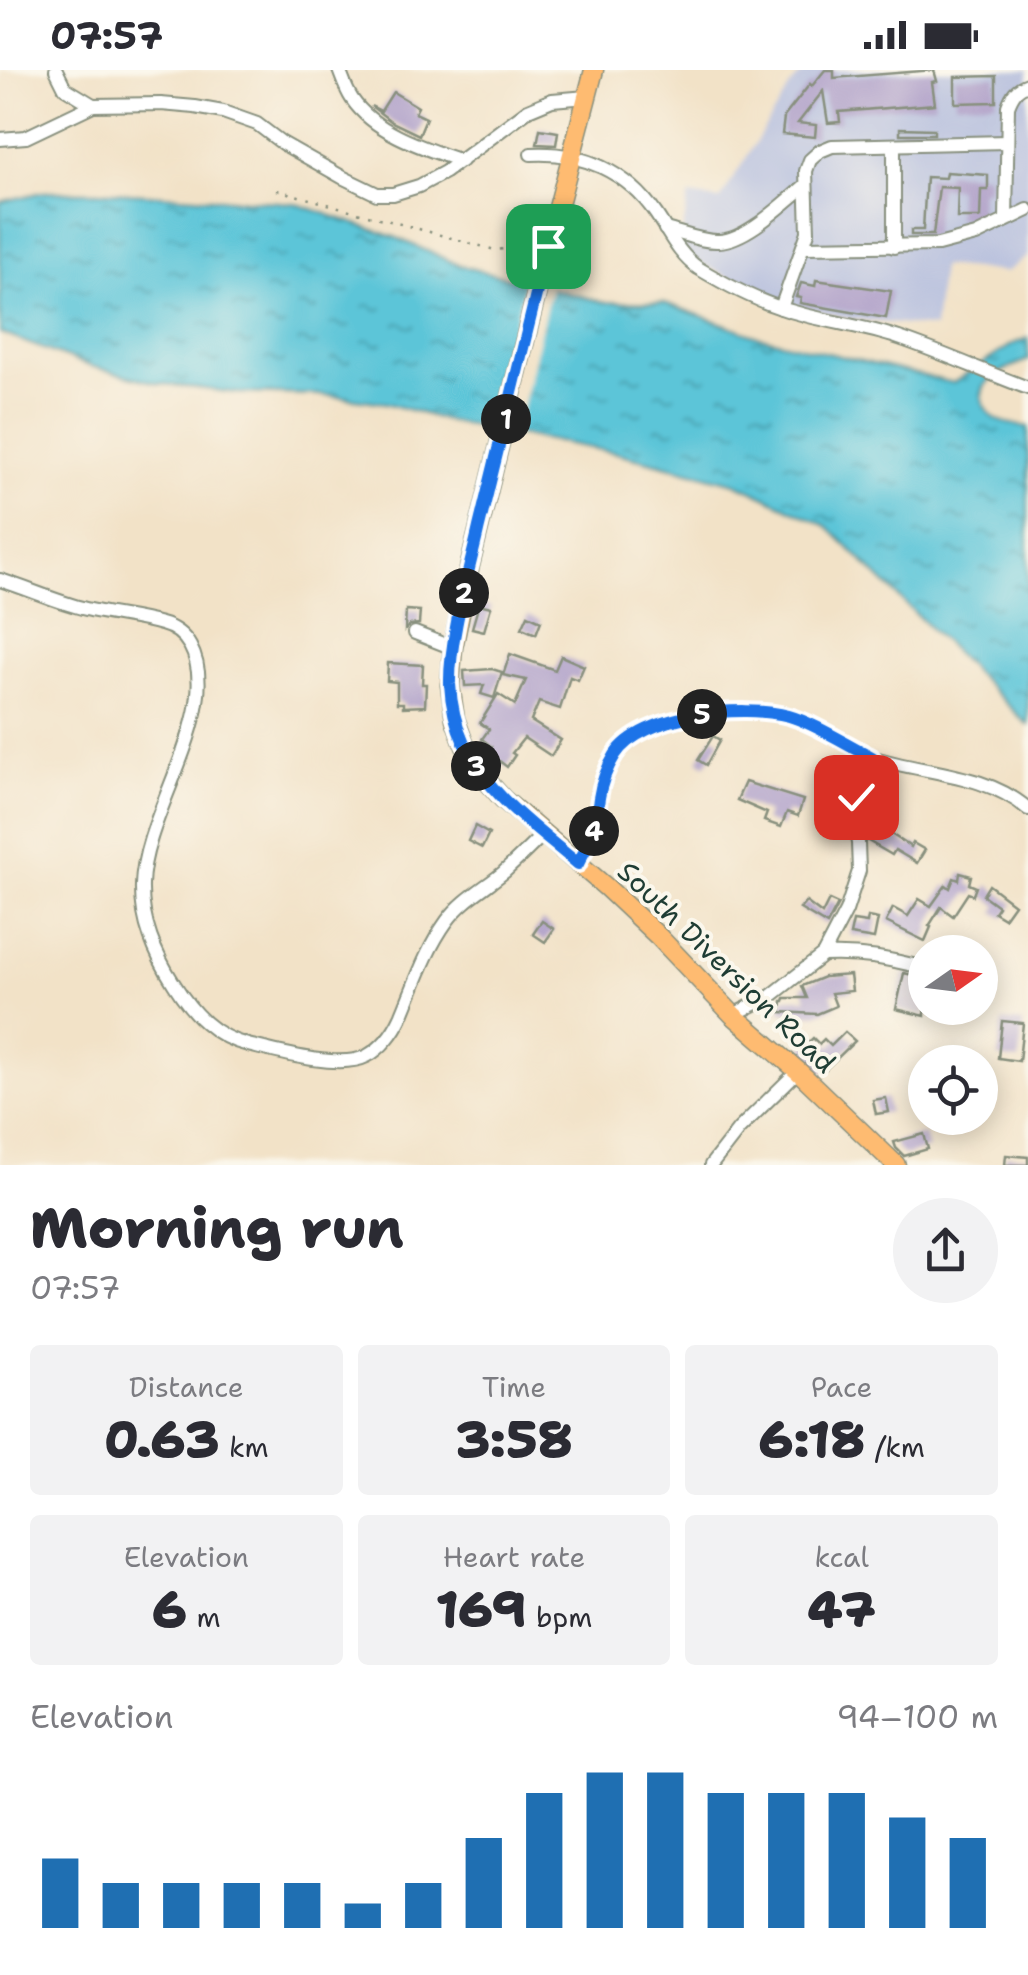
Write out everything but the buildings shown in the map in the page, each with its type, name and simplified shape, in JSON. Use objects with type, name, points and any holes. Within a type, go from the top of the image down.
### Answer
[{"type":"main road","name":"South Diversion Road","points":[[594,70],[470,565],[453,648],[450,685],[456,720],[481,774],[503,800],[659,937],[733,1014],[896,1165]]},
{"type":"street","points":[[56,70],[65,88],[93,106]]},
{"type":"street","points":[[339,70],[354,102],[378,123],[396,135],[461,161]]},
{"type":"street","points":[[1006,220],[1008,106],[1012,96],[1028,84]]},
{"type":"street","points":[[0,140],[26,137],[93,106],[161,104],[223,112],[258,124],[313,162],[377,194],[393,194],[419,186],[461,161],[541,103],[587,97]]},
{"type":"street","points":[[781,308],[804,247],[809,220],[806,171],[810,160],[820,152],[832,146],[1008,142]]},
{"type":"street","points":[[894,145],[894,247]]},
{"type":"street","points":[[531,154],[571,155],[632,186],[675,246],[695,266],[781,308],[898,338],[1026,387]]},
{"type":"street","points":[[665,229],[717,241],[736,238],[806,186]]},
{"type":"street","points":[[804,247],[938,245],[1028,210]]},
{"type":"street","points":[[0,580],[82,608],[162,624],[188,642],[199,672],[198,703],[146,857],[143,906],[152,946],[171,979],[188,1006],[222,1036],[243,1044],[340,1062],[368,1056],[389,1037],[400,1020],[423,964],[448,919],[542,834]]},
{"type":"street","points":[[415,634],[453,648]]},
{"type":"street","points":[[578,864],[596,828],[605,776],[626,740],[642,730],[734,710],[764,710],[793,717],[872,757],[973,780],[1014,796],[1028,809]]},
{"type":"street","points":[[733,1014],[771,996],[823,955],[846,911],[859,871],[851,810],[867,779],[872,757]]},
{"type":"street","points":[[823,955],[855,954],[908,964]]},
{"type":"street","points":[[710,1165],[739,1129],[798,1071]]},
{"type":"path","points":[[277,190],[495,250],[514,248],[529,235]]},
{"type":"shaded area","points":[[805,70],[1028,70],[1028,256],[1006,272],[941,266],[934,328],[851,319],[773,300],[679,252],[689,196],[720,200],[791,85]]},
{"type":"water","points":[[43,192],[294,203],[397,238],[461,266],[604,302],[665,303],[760,337],[953,383],[1028,338],[1028,360],[994,376],[983,389],[982,398],[996,419],[1028,427],[1028,725],[827,526],[736,483],[617,453],[448,421],[386,403],[325,395],[237,393],[157,383],[90,366],[0,333],[0,202]]},
{"type":"pier","points":[[526,277],[552,284],[515,439],[488,434]]},
{"type":"route","points":[[548,246],[453,648],[450,685],[465,746],[481,774],[503,800],[578,864],[596,828],[605,776],[626,740],[642,730],[702,714],[764,710],[793,717],[872,757],[867,779],[856,797]]}]
